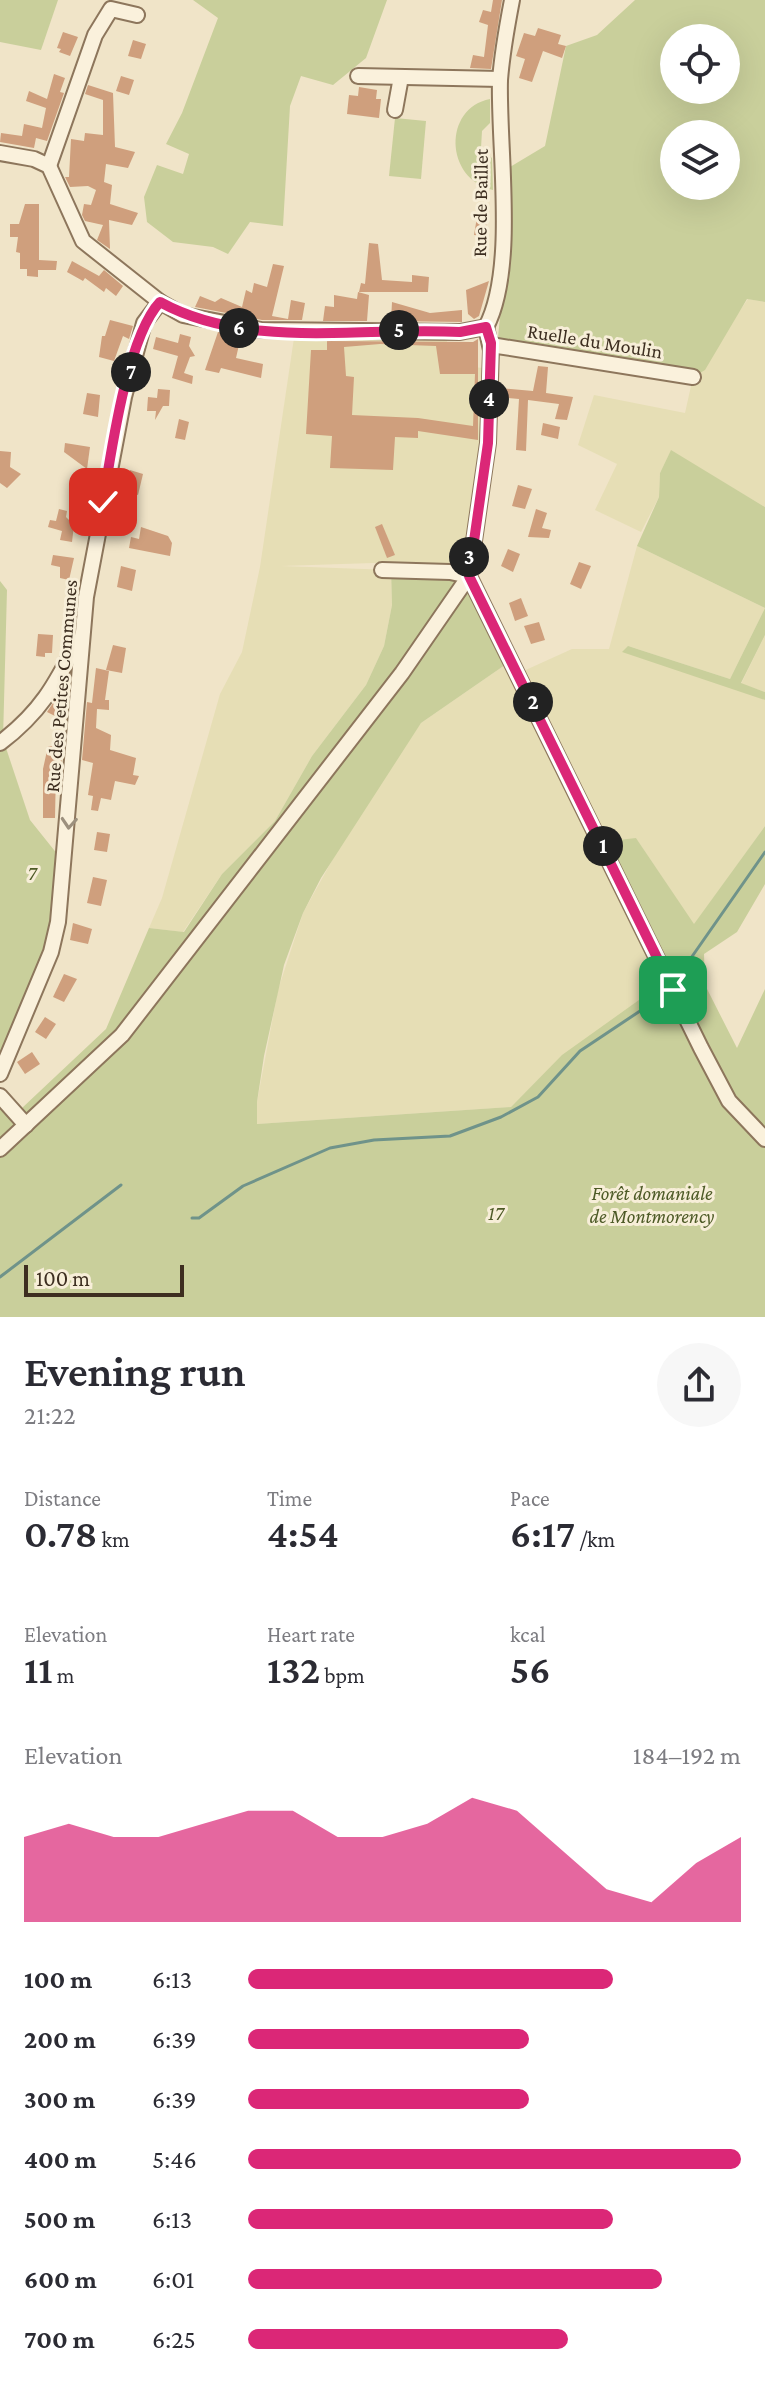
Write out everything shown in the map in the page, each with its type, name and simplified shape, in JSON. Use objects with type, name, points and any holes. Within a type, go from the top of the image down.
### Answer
[{"type":"street","name":"Rue de Baillet","points":[[486,327],[496,302],[503,230],[500,79],[512,0]]},
{"type":"street","points":[[49,166],[95,35],[111,9],[137,15]]},
{"type":"street","points":[[358,76],[500,79]]},
{"type":"street","points":[[395,110],[401,77]]},
{"type":"street","points":[[0,153],[34,159],[49,166],[83,241],[160,302],[202,321],[261,330],[460,332],[486,327],[491,345],[488,443],[469,576],[402,673],[122,1035],[0,1149]]},
{"type":"street","name":"Rue des Petites Communes","points":[[0,1074],[51,952],[58,922],[66,865],[82,633],[109,463],[144,323],[160,302]]},
{"type":"street","name":"Ruelle du Moulin","points":[[491,345],[693,377]]},
{"type":"street","points":[[382,570],[450,572],[469,576]]},
{"type":"street","points":[[469,576],[720,1084],[745,1120],[765,1139]]},
{"type":"street","points":[[0,743],[29,721],[47,700],[82,633]]},
{"type":"street","points":[[0,1096],[26,1125]]},
{"type":"shaded area","points":[[748,299],[765,302],[765,507],[671,451],[660,473],[659,497],[641,532],[595,510],[617,464],[578,445],[594,395],[685,413],[693,377]]},
{"type":"shaded area","points":[[361,334],[447,336],[447,366],[487,368],[477,488],[464,552],[446,566],[404,562],[281,566],[391,570],[392,605],[384,646],[366,685],[312,756],[275,821],[222,874],[183,932],[149,928],[162,898],[220,694],[242,652],[260,567],[294,338]]},
{"type":"shaded area","points":[[637,546],[765,608],[730,679],[628,646],[765,700],[765,826],[694,925],[636,838],[668,980],[562,1056],[511,1107],[257,1124],[257,1102],[278,990],[303,913],[345,837],[395,759],[421,723],[512,660],[519,673],[572,649],[609,649]]},
{"type":"shaded area","points":[[765,635],[765,692],[741,684]]},
{"type":"green space","points":[[0,0],[58,0],[41,50],[0,42]]},
{"type":"green space","points":[[193,0],[387,0],[366,58],[333,85],[301,76],[290,106],[283,226],[250,222],[228,254],[213,247],[173,242],[147,222],[144,197],[157,165],[183,174],[189,154],[166,144],[182,113],[218,18]]},
{"type":"green space","points":[[635,0],[765,0],[765,302],[747,299],[705,370],[693,377],[505,347],[498,337],[511,209],[510,167],[545,146],[566,46],[597,35]]},
{"type":"green space","points":[[490,99],[490,123],[482,131],[481,148],[492,158],[493,190],[477,183],[465,172],[458,159],[456,144],[457,129],[464,115],[475,105]]},
{"type":"green space","points":[[395,118],[426,121],[421,179],[389,176]]},
{"type":"green space","points":[[671,450],[765,507],[765,608],[637,546],[659,497],[660,473]]},
{"type":"green space","points":[[391,570],[466,575],[512,660],[421,723],[321,878],[303,913],[284,965],[264,1056],[257,1124],[511,1107],[562,1055],[667,980],[601,842],[636,838],[694,924],[765,826],[765,884],[737,932],[704,954],[705,985],[737,1048],[765,989],[765,1317],[0,1317],[0,1097],[22,1108],[106,1029],[149,928],[184,932],[222,874],[275,821],[312,756],[366,685],[384,646],[392,605]]},
{"type":"green space","name":"7","points":[[0,581],[7,590],[3,739],[30,820],[66,865],[58,922],[0,1068]]},
{"type":"green space","points":[[765,608],[765,635],[741,683],[765,692],[765,700],[622,652],[628,646],[730,679]]},
{"type":"building","points":[[493,0],[502,0],[491,69],[470,68],[473,55],[484,57],[488,25],[479,22],[483,10],[491,12]]},
{"type":"building","points":[[538,28],[561,35],[558,44],[566,46],[562,58],[543,51],[532,82],[519,78],[525,59],[516,56],[524,33],[535,36]]},
{"type":"building","points":[[63,32],[78,37],[70,56],[57,48]]},
{"type":"building","points":[[133,40],[146,44],[141,59],[128,56]]},
{"type":"building","points":[[54,74],[65,78],[60,92],[64,93],[47,141],[36,138],[34,148],[0,142],[1,133],[22,136],[24,124],[42,128],[46,108],[26,101],[29,91],[47,99]]},
{"type":"building","points":[[121,76],[134,80],[129,95],[116,91]]},
{"type":"building","points":[[88,85],[113,93],[115,147],[135,152],[128,168],[106,164],[104,182],[112,185],[110,204],[138,213],[132,225],[109,220],[110,249],[97,240],[103,225],[85,221],[82,215],[84,204],[91,205],[96,190],[88,186],[70,187],[65,177],[69,177],[71,139],[84,141],[85,133],[103,135],[103,100],[85,94]]},
{"type":"building","points":[[359,87],[377,90],[376,99],[381,99],[379,118],[347,114],[349,95],[358,96]]},
{"type":"building","points":[[25,204],[39,204],[39,260],[57,261],[56,270],[38,270],[38,277],[27,276],[27,269],[20,269],[20,253],[16,252],[18,237],[10,237],[10,224],[19,224]]},
{"type":"building","points":[[478,211],[487,212],[486,236],[474,235]]},
{"type":"building","points":[[369,243],[378,244],[382,280],[412,282],[412,275],[429,277],[428,292],[359,292],[361,283],[365,284]]},
{"type":"building","points":[[72,261],[99,276],[104,270],[123,286],[116,296],[106,288],[104,292],[85,278],[83,281],[67,272]]},
{"type":"building","points":[[273,264],[284,266],[272,316],[288,319],[291,300],[305,303],[302,320],[262,320],[195,307],[200,296],[215,302],[221,298],[242,307],[246,290],[252,293],[254,283],[267,287]]},
{"type":"building","points":[[489,281],[479,316],[474,319],[468,314],[466,290]]},
{"type":"building","points":[[358,292],[369,295],[367,321],[323,321],[325,306],[334,307],[334,295],[357,299]]},
{"type":"building","points":[[392,302],[430,313],[462,310],[462,322],[391,321]]},
{"type":"building","points":[[110,320],[133,326],[129,339],[123,336],[114,361],[99,357],[102,336],[105,336]]},
{"type":"building","points":[[218,332],[241,336],[236,358],[263,364],[261,378],[221,368],[219,373],[205,370]]},
{"type":"building","points":[[180,334],[191,337],[189,346],[195,356],[190,357],[184,373],[193,376],[192,384],[172,378],[178,356],[153,349],[156,337],[178,343]]},
{"type":"building","points":[[478,339],[478,440],[418,431],[418,438],[395,437],[393,470],[330,468],[332,436],[306,434],[311,350],[327,350],[327,341],[473,342]],"holes":[[[380,344],[436,346],[440,374],[475,374],[473,426],[418,418],[352,415],[354,377],[346,376],[344,347]]]},
{"type":"building","points":[[538,366],[548,367],[546,393],[573,397],[567,420],[555,419],[559,404],[528,400],[526,451],[516,450],[519,399],[499,397],[500,388],[533,391]]},
{"type":"building","points":[[158,389],[170,390],[169,406],[163,406],[155,420],[156,411],[147,411],[148,397],[157,398]]},
{"type":"building","points":[[87,393],[100,395],[98,417],[83,414]]},
{"type":"building","points":[[179,419],[189,422],[185,440],[175,438]]},
{"type":"building","points":[[543,423],[560,427],[558,439],[541,435]]},
{"type":"building","points":[[65,443],[90,447],[87,469],[64,452]]},
{"type":"building","points":[[0,451],[11,452],[10,467],[21,474],[7,488],[0,483]]},
{"type":"building","points":[[130,470],[143,474],[138,495],[125,491]]},
{"type":"building","points":[[518,485],[532,489],[525,509],[512,506]]},
{"type":"building","points":[[59,509],[67,511],[66,517],[74,525],[72,542],[60,540],[62,531],[48,527],[50,520],[56,521]]},
{"type":"building","points":[[536,509],[547,513],[542,528],[551,530],[549,538],[528,537]]},
{"type":"building","points":[[382,524],[395,555],[387,558],[375,527]]},
{"type":"building","points":[[141,527],[168,536],[172,543],[170,556],[129,548],[131,537],[139,539]]},
{"type":"building","points":[[508,549],[520,554],[513,572],[501,566]]},
{"type":"building","points":[[53,555],[74,558],[69,580],[60,578],[60,567],[51,565]]},
{"type":"building","points":[[579,562],[591,566],[581,589],[570,584]]},
{"type":"building","points":[[121,566],[136,570],[132,591],[117,587]]},
{"type":"building","points":[[521,598],[528,616],[515,621],[509,603]]},
{"type":"building","points":[[539,622],[545,640],[531,644],[524,626]]},
{"type":"building","points":[[38,634],[53,635],[52,653],[45,653],[45,657],[36,656]]},
{"type":"building","points":[[113,645],[126,648],[122,673],[106,670]]},
{"type":"building","points":[[96,668],[109,671],[105,700],[109,700],[109,710],[97,709],[96,728],[111,735],[110,750],[136,758],[133,775],[139,776],[135,785],[115,781],[111,800],[101,798],[98,811],[91,810],[93,796],[88,795],[93,763],[82,760],[87,702],[92,703]]},
{"type":"building","points":[[69,679],[68,694],[59,701],[64,704],[61,709],[66,712],[63,720],[47,712]]},
{"type":"building","points":[[48,746],[63,746],[61,770],[56,769],[55,818],[43,818],[43,769]]},
{"type":"building","points":[[97,832],[110,834],[107,852],[94,850]]},
{"type":"building","points":[[93,877],[107,880],[101,906],[87,903]]},
{"type":"building","points":[[73,923],[92,929],[88,944],[70,940]]},
{"type":"building","points":[[64,974],[77,979],[64,1002],[53,997]]},
{"type":"building","points":[[45,1017],[56,1024],[46,1039],[35,1032]]},
{"type":"building","points":[[32,1052],[40,1064],[25,1074],[17,1062]]},
{"type":"waterway","points":[[677,978],[765,852]]},
{"type":"waterway","points":[[192,1218],[199,1218],[243,1186],[330,1148],[374,1140],[450,1136],[501,1117],[538,1097],[580,1051],[664,995]]},
{"type":"waterway","points":[[0,1277],[121,1185]]},
{"type":"route","points":[[103,502],[124,397],[144,323],[160,302],[202,321],[261,330],[415,329],[460,332],[486,327],[491,339],[488,443],[467,571],[673,990]]},
{"type":"park label","name":"Forêt domaniale de Montmorency","points":[[652,1204]]},
{"type":"park label","name":"17","points":[[496,1213]]}]
